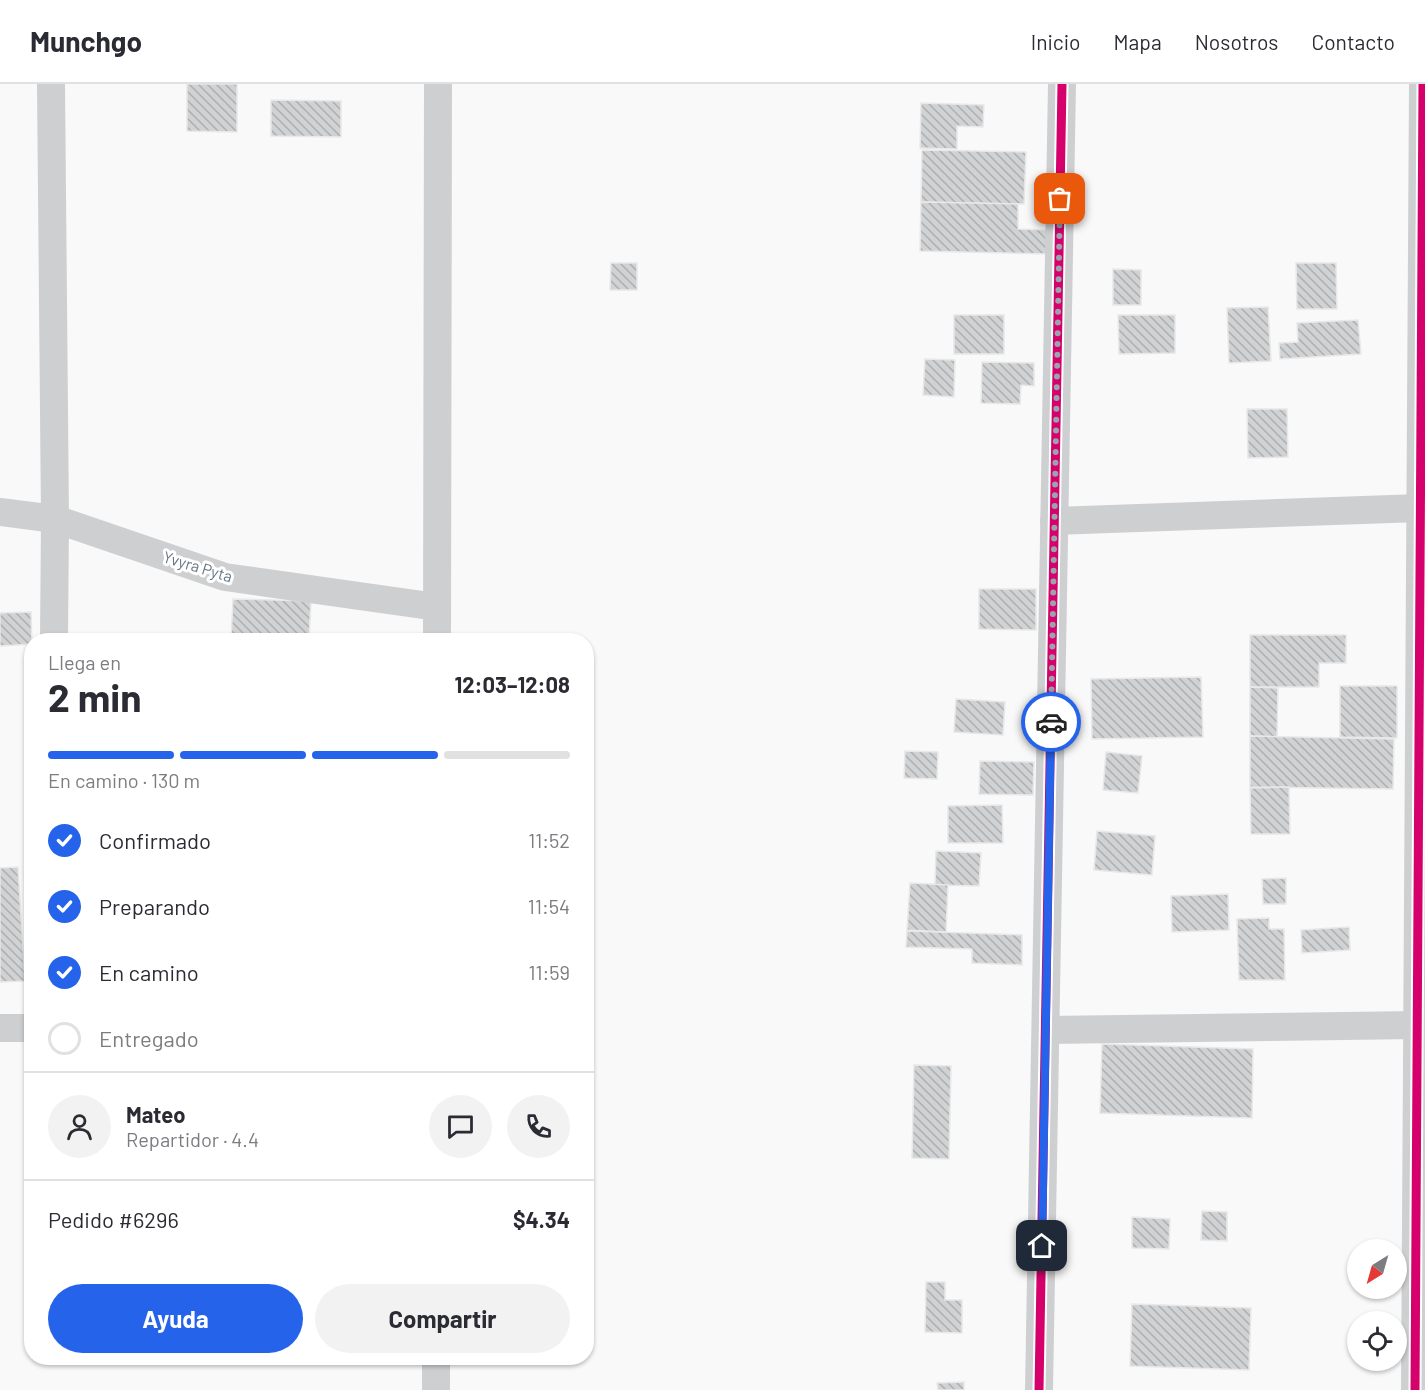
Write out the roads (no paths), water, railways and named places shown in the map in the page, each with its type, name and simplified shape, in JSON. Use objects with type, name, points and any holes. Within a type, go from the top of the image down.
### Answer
[{"type":"street","points":[[51,84],[54,633]]},
{"type":"street","points":[[437,633],[438,84]]},
{"type":"street","points":[[1039,1390],[1062,84]]},
{"type":"street","points":[[1415,1390],[1423,84]]},
{"type":"street","points":[[1054,520],[1420,508]]},
{"type":"street","name":"Yvyra Pyta","points":[[0,512],[55,519],[225,577],[437,607]]},
{"type":"street","points":[[1046,1030],[1418,1025]]},
{"type":"street","points":[[0,1028],[24,1028]]},
{"type":"street","points":[[436,1365],[436,1390]]}]
